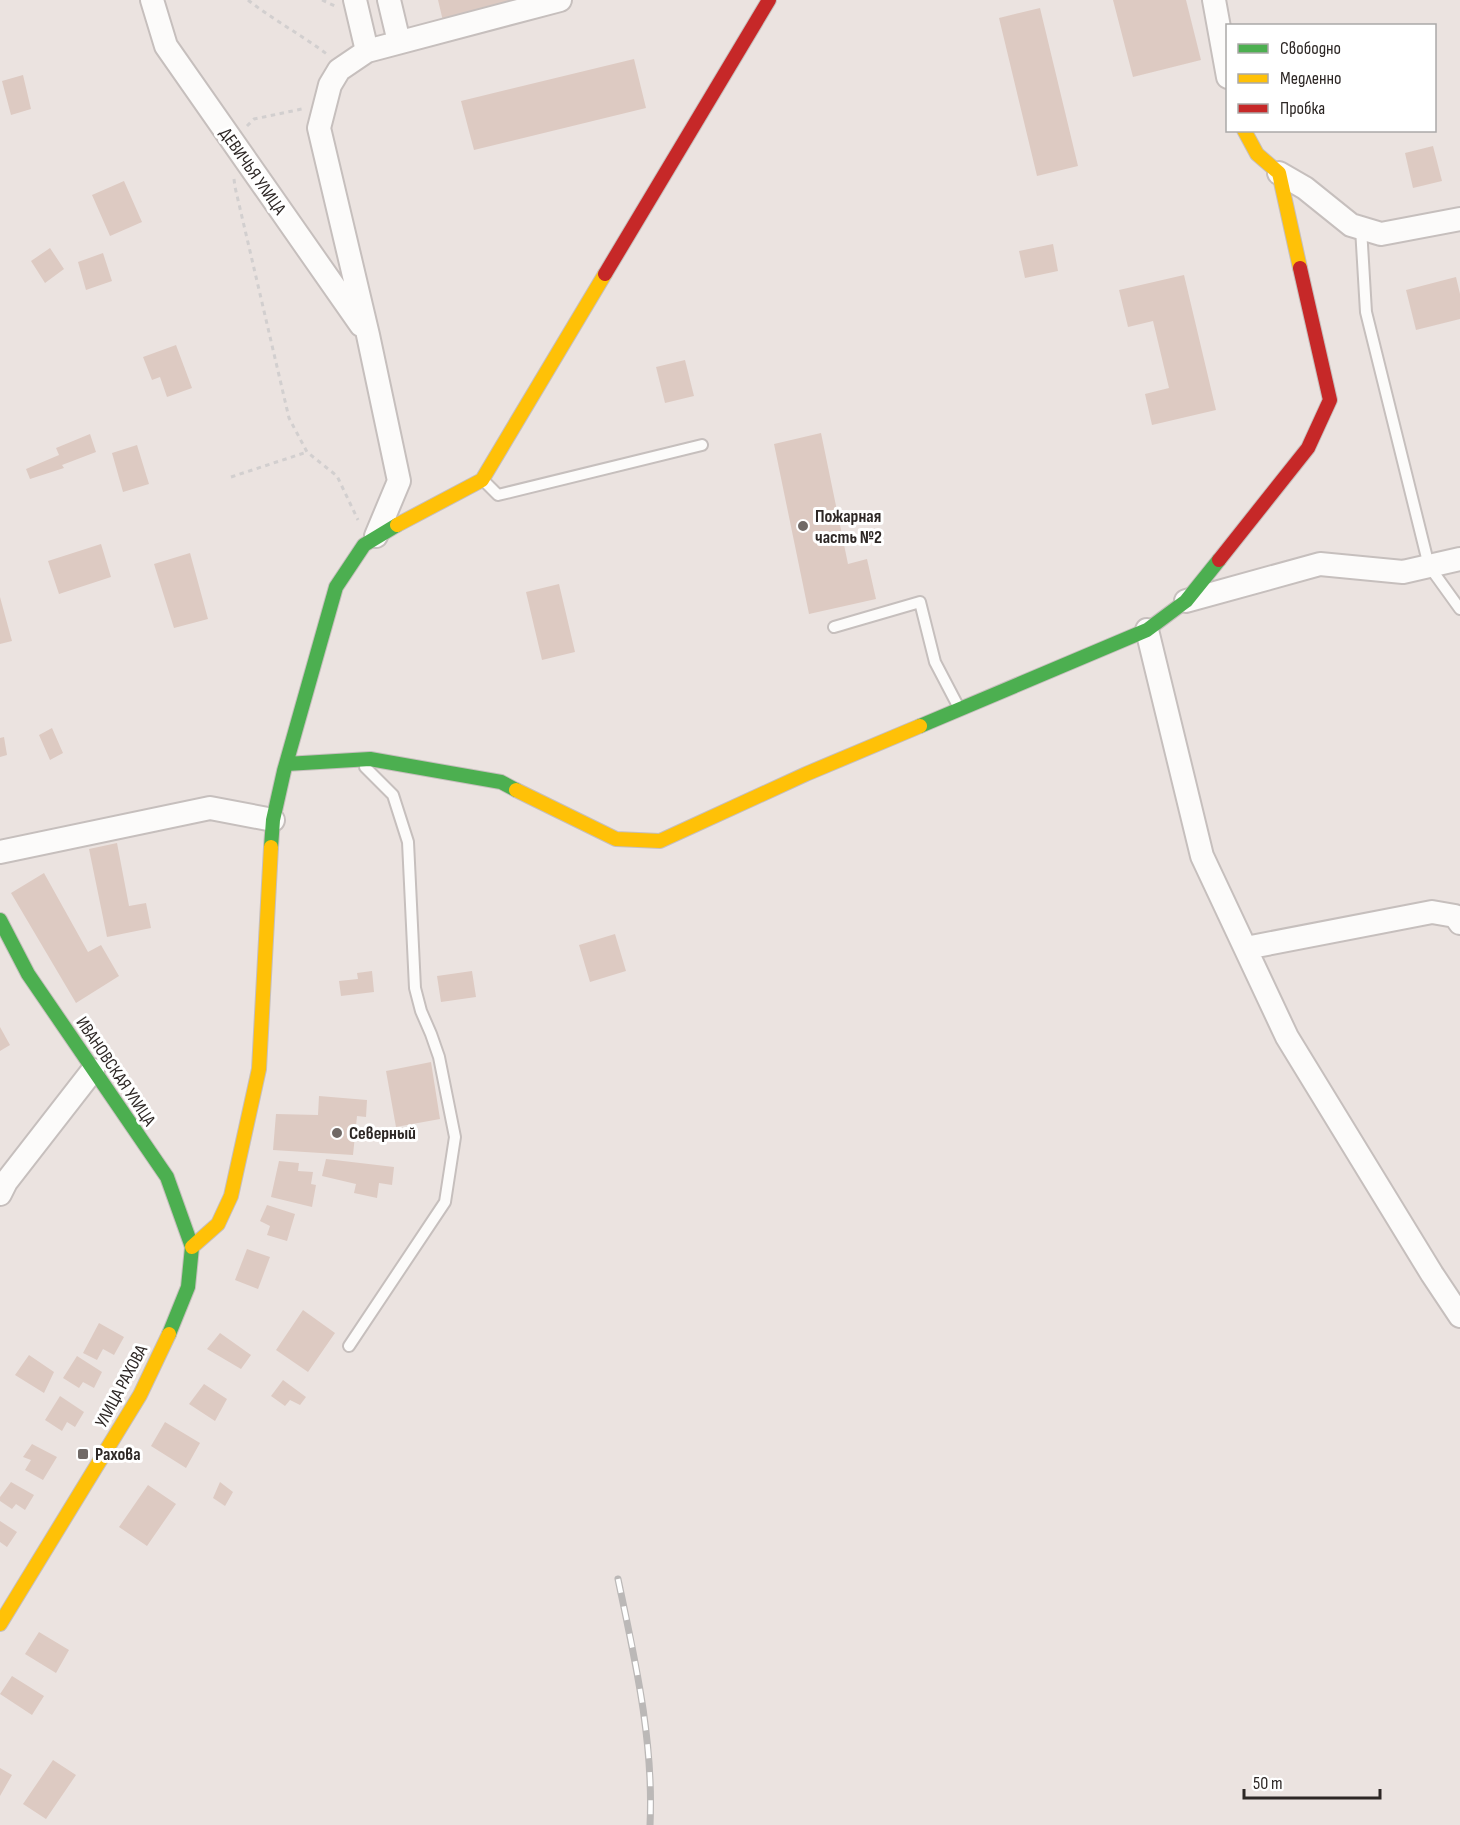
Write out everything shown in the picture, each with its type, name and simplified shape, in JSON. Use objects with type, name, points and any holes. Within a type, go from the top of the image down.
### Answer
[{"type":"street","name":"ДЕВИЧЬЯ УЛИЦА","points":[[152,0],[166,46],[368,335]]},
{"type":"street","points":[[355,0],[367,51]]},
{"type":"street","points":[[389,0],[399,42]]},
{"type":"street","points":[[192,1248],[218,1224],[231,1196],[259,1069],[273,820],[286,764],[336,587],[370,540],[399,481],[368,335],[319,128],[330,85],[339,70],[367,51],[560,0]]},
{"type":"street","points":[[370,540],[482,480],[769,0]]},
{"type":"street","points":[[1214,0],[1226,71]]},
{"type":"street","points":[[1245,132],[1257,154],[1279,173],[1305,188],[1351,225],[1381,234],[1460,219]]},
{"type":"street","points":[[286,764],[354,758],[370,759],[501,782],[616,839],[660,841],[806,774],[1147,630],[1186,601],[1308,448],[1330,400],[1279,173]]},
{"type":"street","points":[[1186,601],[1320,564],[1403,573],[1460,559]]},
{"type":"street","points":[[1147,630],[1202,856],[1287,1037],[1460,1316]]},
{"type":"street","points":[[0,852],[210,808],[273,820]]},
{"type":"street","points":[[1246,948],[1432,912],[1455,916],[1460,923]]},
{"type":"street","name":"ИВАНОВСКАЯ УЛИЦА","points":[[0,920],[28,974],[167,1177],[192,1248]]},
{"type":"street","points":[[0,1194],[6,1182],[93,1070]]},
{"type":"street","name":"УЛИЦА РАХОВА","points":[[0,1624],[140,1395],[188,1287],[192,1248]]},
{"type":"lane","points":[[1361,228],[1366,312],[1429,566],[1460,609]]},
{"type":"lane","points":[[482,480],[498,495],[702,445]]},
{"type":"lane","points":[[834,627],[920,602],[935,662],[960,709]]},
{"type":"lane","points":[[349,1346],[446,1202],[455,1137],[439,1057],[421,1011],[415,988],[408,842],[393,795],[354,758]]},
{"type":"path","points":[[248,0],[266,14],[303,36],[343,67]]},
{"type":"path","points":[[233,143],[254,119],[325,104]]},
{"type":"path","points":[[234,176],[289,418],[308,452],[337,476],[370,540]]},
{"type":"path","points":[[231,477],[308,452]]},
{"type":"building","points":[[438,0],[524,0],[443,21]]},
{"type":"building","points":[[1113,0],[1186,0],[1201,60],[1133,77]]},
{"type":"building","points":[[1040,8],[1078,166],[1037,176],[999,18]]},
{"type":"building","points":[[634,59],[646,108],[474,150],[461,101]]},
{"type":"building","points":[[23,75],[31,109],[11,115],[2,81]]},
{"type":"building","points":[[1433,146],[1442,181],[1413,188],[1405,153]]},
{"type":"building","points":[[124,181],[142,222],[110,236],[92,195]]},
{"type":"building","points":[[1053,244],[1058,271],[1025,278],[1019,251]]},
{"type":"building","points":[[50,248],[64,269],[45,283],[31,261]]},
{"type":"building","points":[[103,253],[112,281],[86,290],[78,262]]},
{"type":"building","points":[[1184,275],[1216,410],[1152,425],[1145,394],[1169,388],[1153,321],[1128,327],[1119,290]]},
{"type":"building","points":[[1456,277],[1460,294],[1460,319],[1416,330],[1406,290]]},
{"type":"building","points":[[176,345],[192,388],[167,397],[160,377],[152,380],[143,357]]},
{"type":"building","points":[[685,360],[694,396],[665,403],[656,367]]},
{"type":"building","name":"Пожарная часть №2","points":[[821,433],[848,564],[867,559],[876,599],[809,614],[774,444]]},
{"type":"building","points":[[90,434],[96,452],[62,465],[64,468],[30,479],[26,469],[59,455],[56,448]]},
{"type":"building","points":[[137,445],[149,484],[123,492],[112,453]]},
{"type":"building","points":[[101,544],[111,577],[59,594],[48,561]]},
{"type":"building","points":[[190,553],[208,619],[174,628],[154,564]]},
{"type":"building","points":[[559,584],[575,652],[542,660],[526,592]]},
{"type":"building","points":[[0,597],[12,641],[0,644]]},
{"type":"building","points":[[52,728],[63,753],[50,760],[39,735]]},
{"type":"building","points":[[4,737],[7,755],[0,757],[0,738]]},
{"type":"building","points":[[117,843],[129,906],[146,903],[151,928],[107,937],[89,849]]},
{"type":"building","points":[[44,873],[88,952],[101,945],[119,976],[76,1003],[11,893]]},
{"type":"building","points":[[615,934],[626,971],[590,982],[579,945]]},
{"type":"building","points":[[372,971],[374,992],[341,996],[339,981],[358,979],[357,973]]},
{"type":"building","points":[[472,971],[476,997],[441,1002],[437,976]]},
{"type":"building","points":[[0,1027],[10,1045],[0,1051]]},
{"type":"building","points":[[431,1062],[440,1119],[396,1127],[386,1071]]},
{"type":"building","points":[[319,1096],[367,1100],[366,1117],[357,1116],[353,1155],[273,1150],[276,1114],[318,1115]]},
{"type":"building","points":[[326,1159],[394,1167],[392,1185],[379,1183],[377,1198],[354,1193],[356,1184],[322,1176]]},
{"type":"building","points":[[279,1161],[299,1163],[298,1171],[313,1172],[311,1184],[316,1185],[312,1207],[271,1197]]},
{"type":"building","points":[[267,1205],[295,1214],[287,1241],[267,1235],[270,1226],[260,1221]]},
{"type":"building","points":[[247,1249],[270,1257],[258,1289],[235,1280]]},
{"type":"building","points":[[303,1310],[335,1333],[308,1372],[276,1350]]},
{"type":"building","points":[[99,1323],[124,1337],[114,1355],[103,1349],[97,1360],[83,1353]]},
{"type":"building","points":[[220,1333],[251,1355],[241,1369],[207,1349]]},
{"type":"building","points":[[29,1355],[54,1372],[44,1393],[15,1375]]},
{"type":"building","points":[[77,1356],[102,1372],[94,1388],[83,1382],[79,1388],[63,1378]]},
{"type":"building","points":[[283,1380],[306,1397],[300,1405],[290,1400],[285,1406],[271,1396]]},
{"type":"building","points":[[204,1384],[227,1399],[215,1421],[189,1404]]},
{"type":"building","points":[[60,1396],[84,1412],[75,1427],[67,1422],[62,1431],[45,1420]]},
{"type":"building","points":[[165,1422],[200,1443],[186,1468],[151,1446]]},
{"type":"building","points":[[32,1444],[57,1457],[43,1480],[25,1470],[31,1460],[23,1457]]},
{"type":"building","points":[[11,1482],[34,1495],[25,1510],[16,1504],[12,1509],[0,1501],[0,1497]]},
{"type":"building","points":[[220,1482],[233,1492],[225,1506],[213,1498]]},
{"type":"building","points":[[148,1485],[176,1504],[147,1546],[119,1527]]},
{"type":"building","points":[[0,1521],[17,1532],[7,1547],[0,1542]]},
{"type":"building","points":[[39,1632],[69,1650],[56,1673],[25,1654]]},
{"type":"building","points":[[12,1676],[44,1696],[32,1715],[0,1694]]},
{"type":"building","points":[[53,1760],[76,1775],[46,1819],[23,1804]]},
{"type":"building","points":[[0,1768],[12,1775],[0,1796]]},
{"type":"railway","points":[[618,1579],[642,1701],[649,1763],[650,1825]]},
{"type":"traffic: fast","points":[[271,847],[273,820],[284,771],[336,587],[364,545],[397,525]]},
{"type":"traffic: fast","points":[[920,726],[1147,630],[1186,601],[1219,560]]},
{"type":"traffic: fast","points":[[286,764],[370,759],[501,782],[516,790]]},
{"type":"traffic: fast","points":[[0,920],[28,974],[167,1177],[192,1247],[188,1287],[169,1334]]},
{"type":"traffic: slow","points":[[1245,132],[1257,154],[1279,173],[1300,268]]},
{"type":"traffic: slow","points":[[397,525],[482,480],[605,274]]},
{"type":"traffic: slow","points":[[516,790],[616,839],[660,841],[806,774],[920,726]]},
{"type":"traffic: slow","points":[[192,1247],[218,1224],[231,1196],[259,1069],[271,847]]},
{"type":"traffic: slow","points":[[0,1624],[140,1395],[169,1334]]},
{"type":"traffic: jam","points":[[605,274],[769,0]]},
{"type":"traffic: jam","points":[[1219,560],[1308,448],[1330,400],[1300,268]]},
{"type":"place","name":"Пожарная часть №2","points":[[803,526]]},
{"type":"place","name":"Северный","points":[[337,1133]]},
{"type":"place","name":"Рахова","points":[[83,1454]]}]
